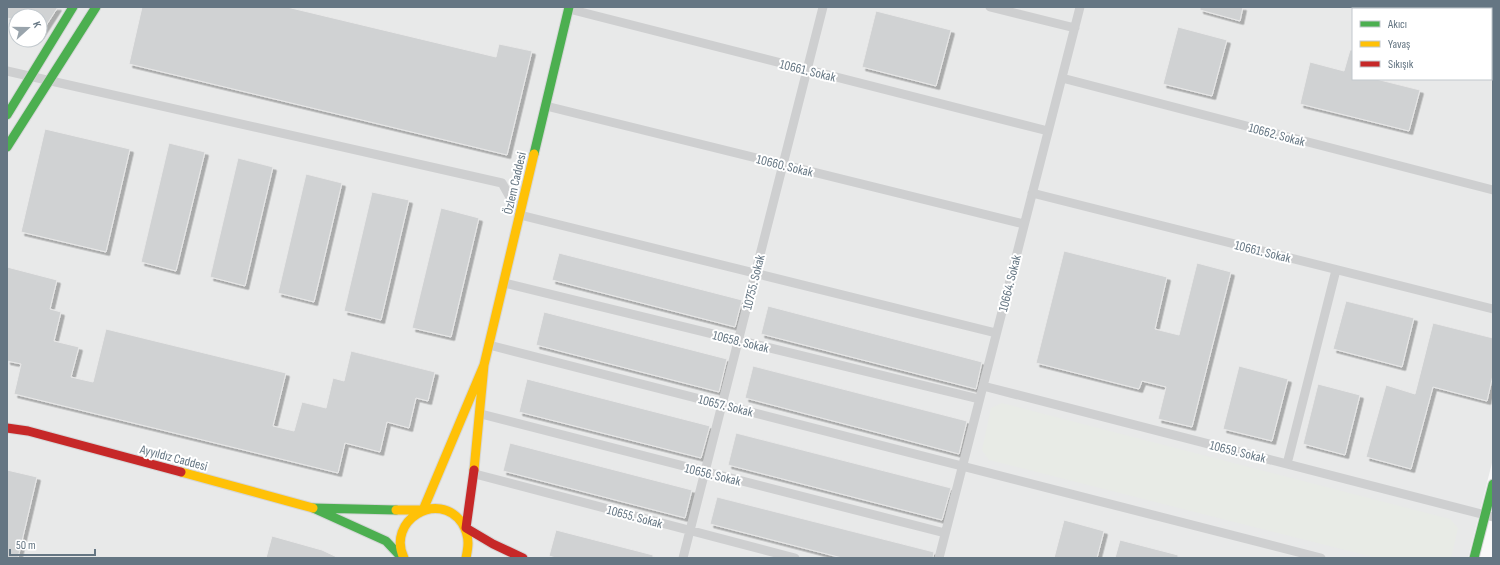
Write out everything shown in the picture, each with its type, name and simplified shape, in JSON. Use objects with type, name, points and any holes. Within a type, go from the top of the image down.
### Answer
[{"type":"street","points":[[7,115],[73,7]]},
{"type":"street","points":[[7,147],[96,7]]},
{"type":"street","name":"10755. Sokak","points":[[683,558],[823,7]]},
{"type":"street","points":[[990,7],[1075,28]]},
{"type":"street","name":"10664. Sokak","points":[[939,558],[1080,7]]},
{"type":"street","name":"10661. Sokak","points":[[569,8],[807,70],[1048,130]]},
{"type":"street","name":"Özlem Caddesi","points":[[423,510],[484,365],[569,8]]},
{"type":"street","points":[[7,71],[502,183],[520,215],[996,333]]},
{"type":"street","name":"10662. Sokak","points":[[1062,78],[1493,190]]},
{"type":"street","name":"10660. Sokak","points":[[546,106],[1024,224]]},
{"type":"street","name":"10661. Sokak","points":[[1032,193],[1493,309]]},
{"type":"street","points":[[1287,464],[1336,270]]},
{"type":"street","name":"10658. Sokak","points":[[504,283],[979,399]]},
{"type":"street","name":"10657. Sokak","points":[[489,345],[962,465]]},
{"type":"street","name":"Özlem Caddesi","points":[[466,528],[475,474],[482,414],[484,365]]},
{"type":"street","name":"10659. Sokak","points":[[983,386],[1489,516]]},
{"type":"street","name":"10656. Sokak","points":[[482,414],[945,533]]},
{"type":"street","name":"Ayyıldız Caddesi","points":[[7,423],[28,431],[313,508],[386,541],[403,558]]},
{"type":"street","name":"Ayyıldız Caddesi","points":[[7,428],[28,431]]},
{"type":"street","points":[[962,465],[1321,558]]},
{"type":"street","name":"10655. Sokak","points":[[475,474],[795,558]]},
{"type":"street","points":[[1474,558],[1489,516],[1493,484]]},
{"type":"street","name":"Ayyıldız Caddesi","points":[[313,508],[443,509],[453,513],[461,519],[466,528]]},
{"type":"street","points":[[403,558],[400,542],[406,522],[423,510]]},
{"type":"street","points":[[466,528],[469,538],[469,548],[466,558]]},
{"type":"street","points":[[466,528],[493,544],[523,558]]},
{"type":"shaded area","points":[[7,7],[1493,7],[1493,459],[1468,558],[7,558]]},
{"type":"shaded area","points":[[1002,403],[1450,519],[1458,528],[1451,558],[1377,558],[989,460],[982,450],[991,408]]},
{"type":"building","points":[[7,7],[58,7],[48,23],[48,8],[8,8],[7,18]]},
{"type":"building","points":[[142,7],[287,7],[496,57],[499,44],[532,51],[507,155],[129,64]]},
{"type":"building","points":[[1200,7],[1243,7],[1240,21],[1200,10]]},
{"type":"building","points":[[876,11],[951,30],[936,86],[862,67]]},
{"type":"building","points":[[1178,27],[1227,40],[1212,96],[1163,84]]},
{"type":"building","points":[[1350,50],[1352,50],[1352,80],[1380,80],[1420,90],[1409,131],[1300,104],[1310,62],[1344,71]]},
{"type":"building","points":[[45,129],[130,149],[106,252],[21,232]]},
{"type":"building","points":[[169,143],[205,152],[176,271],[141,262]]},
{"type":"building","points":[[238,158],[273,167],[245,286],[210,277]]},
{"type":"building","points":[[306,174],[342,183],[314,302],[278,293]]},
{"type":"building","points":[[372,192],[409,200],[381,320],[344,311]]},
{"type":"building","points":[[441,208],[479,218],[451,337],[412,328]]},
{"type":"building","points":[[1064,251],[1167,277],[1155,329],[1179,335],[1197,263],[1231,272],[1192,427],[1158,419],[1166,387],[1142,381],[1139,389],[1036,363]]},
{"type":"building","points":[[559,253],[742,300],[735,327],[552,280]]},
{"type":"building","points":[[7,267],[57,280],[50,309],[61,312],[54,341],[79,347],[71,377],[93,382],[106,329],[286,373],[273,426],[294,431],[302,402],[326,408],[333,378],[344,381],[351,351],[435,372],[428,401],[416,398],[409,428],[387,422],[380,452],[345,443],[338,473],[14,394],[21,364],[7,361]]},
{"type":"building","points":[[1346,301],[1414,318],[1402,367],[1333,349]]},
{"type":"building","points":[[768,306],[982,362],[976,389],[761,334]]},
{"type":"building","points":[[544,312],[727,359],[719,392],[536,345]]},
{"type":"building","points":[[1433,323],[1493,338],[1493,375],[1487,401],[1433,387],[1411,469],[1366,457],[1386,385],[1415,394]]},
{"type":"building","points":[[753,366],[967,421],[959,454],[745,398]]},
{"type":"building","points":[[1239,366],[1288,379],[1272,441],[1223,429]]},
{"type":"building","points":[[527,379],[710,426],[701,458],[519,412]]},
{"type":"building","points":[[1318,384],[1360,395],[1345,455],[1303,444]]},
{"type":"building","points":[[736,433],[951,488],[942,520],[728,465]]},
{"type":"building","points":[[510,443],[692,490],[685,518],[503,471]]},
{"type":"building","points":[[7,470],[37,477],[18,558],[7,558]]},
{"type":"building","points":[[717,497],[934,552],[933,558],[842,558],[710,524]]},
{"type":"building","points":[[1064,520],[1104,531],[1097,558],[1054,558]]},
{"type":"building","points":[[556,530],[653,555],[653,558],[556,558],[549,556]]},
{"type":"building","points":[[272,536],[322,550],[339,558],[266,558]]},
{"type":"building","points":[[1120,540],[1178,555],[1178,558],[1115,558]]},
{"type":"traffic: fast","points":[[7,115],[73,7]]},
{"type":"traffic: fast","points":[[7,147],[96,7]]},
{"type":"traffic: fast","points":[[534,154],[569,7]]},
{"type":"traffic: fast","points":[[1474,558],[1493,484]]},
{"type":"traffic: fast","points":[[396,510],[313,508],[386,541],[402,558]]},
{"type":"traffic: slow","points":[[484,365],[534,154]]},
{"type":"traffic: slow","points":[[396,510],[423,510],[484,365],[474,470]]},
{"type":"traffic: slow","points":[[181,472],[313,508]]},
{"type":"traffic: slow","points":[[404,558],[400,544],[402,532],[408,522],[417,514],[428,509],[440,509],[452,513],[462,523],[468,540],[466,558]]},
{"type":"traffic: jam","points":[[7,428],[28,431],[181,472]]},
{"type":"traffic: jam","points":[[474,470],[466,528],[493,544],[523,558]]}]
